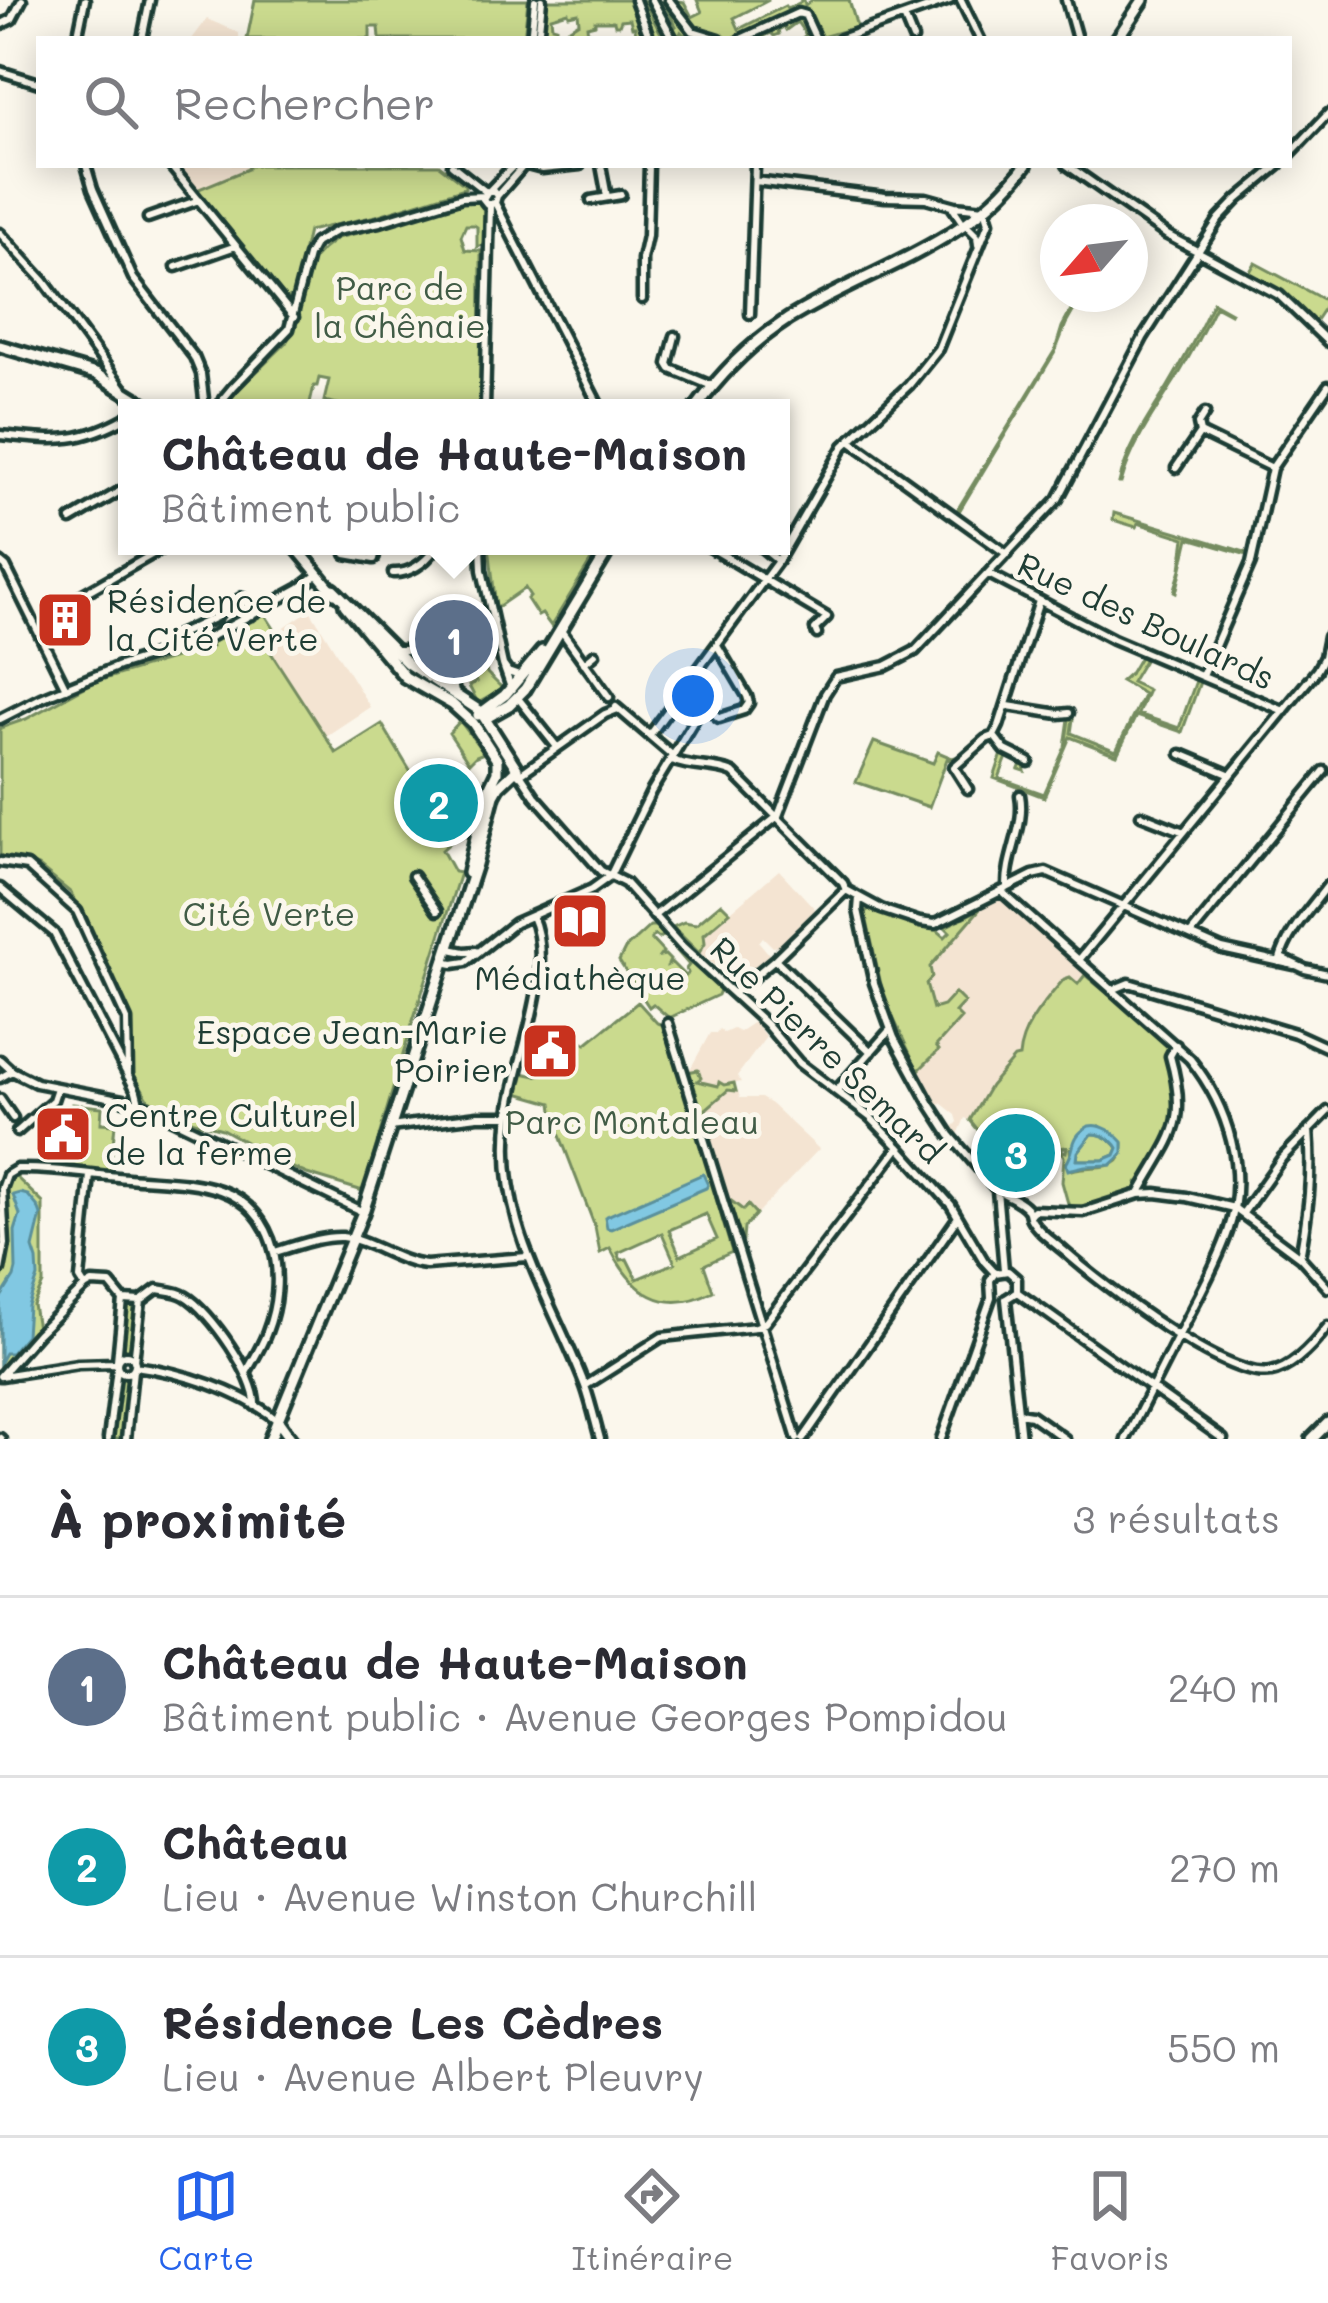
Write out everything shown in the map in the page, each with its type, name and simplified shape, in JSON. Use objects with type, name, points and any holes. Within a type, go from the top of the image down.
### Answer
[{"type":"street","points":[[0,25],[12,19],[22,0]]},
{"type":"street","points":[[78,36],[85,0]]},
{"type":"street","points":[[143,36],[149,0]]},
{"type":"street","points":[[534,36],[538,0]]},
{"type":"street","points":[[635,0],[649,36]]},
{"type":"street","points":[[652,0],[671,36]]},
{"type":"street","points":[[669,0],[693,31],[709,36]]},
{"type":"street","points":[[849,36],[950,0]]},
{"type":"street","points":[[961,0],[979,36]]},
{"type":"street","points":[[1066,0],[1076,36]]},
{"type":"street","points":[[1119,36],[1146,0]]},
{"type":"street","points":[[748,36],[798,13],[805,15],[815,36]]},
{"type":"street","points":[[904,17],[912,36]]},
{"type":"street","points":[[0,71],[36,82]]},
{"type":"street","points":[[1292,152],[1328,114]]},
{"type":"street","points":[[87,168],[133,278],[194,357],[204,399]]},
{"type":"street","points":[[172,168],[294,316]]},
{"type":"street","points":[[456,168],[490,197],[595,399]]},
{"type":"street","points":[[485,399],[490,197],[512,168]]},
{"type":"street","points":[[226,399],[281,339],[294,316],[315,243],[326,235],[462,197],[490,197],[523,168]]},
{"type":"street","points":[[602,168],[607,197]]},
{"type":"street","points":[[642,299],[649,168]]},
{"type":"street","points":[[750,314],[755,168]]},
{"type":"street","points":[[703,399],[742,355],[779,325],[965,222],[1018,168]]},
{"type":"street","points":[[1071,168],[1167,235],[1280,295],[1328,342]]},
{"type":"street","points":[[654,916],[778,816],[830,683],[845,673],[886,666],[915,651],[1058,499],[1143,338],[1199,251],[1229,207],[1275,168]]},
{"type":"street","points":[[755,181],[926,198],[980,209]]},
{"type":"street","points":[[591,200],[620,195]]},
{"type":"street","points":[[148,218],[199,200]]},
{"type":"street","points":[[951,205],[977,236],[978,249]]},
{"type":"street","points":[[790,540],[837,456],[910,385],[938,349],[988,222],[980,209]]},
{"type":"street","points":[[0,233],[44,281],[124,390]]},
{"type":"street","points":[[176,267],[236,246]]},
{"type":"street","points":[[676,336],[669,367],[712,386]]},
{"type":"street","points":[[0,346],[96,374],[136,399]]},
{"type":"street","points":[[1202,676],[1251,563],[1272,468],[1328,386]]},
{"type":"street","points":[[1176,468],[1200,433],[1198,424],[1205,413]]},
{"type":"street","points":[[0,435],[75,440],[118,422]]},
{"type":"street","points":[[1200,433],[1272,468]]},
{"type":"street","points":[[850,441],[1007,554]]},
{"type":"street","points":[[71,520],[118,492]]},
{"type":"street","points":[[83,594],[151,555]]},
{"type":"street","points":[[303,555],[419,673],[483,715],[518,772]]},
{"type":"street","points":[[393,573],[414,568],[428,555]]},
{"type":"street","points":[[481,555],[502,665],[514,693],[556,748]]},
{"type":"street","points":[[473,723],[514,693],[544,659],[606,555]]},
{"type":"street","points":[[724,555],[826,616],[815,629],[817,634]]},
{"type":"street","points":[[771,555],[778,561]]},
{"type":"street","points":[[650,735],[781,555]]},
{"type":"street","points":[[0,562],[66,688]]},
{"type":"street","points":[[0,719],[119,666],[208,638],[320,573]]},
{"type":"street","name":"Rue des Boulards","points":[[989,574],[1101,634],[1283,711]]},
{"type":"street","points":[[334,589],[405,677],[452,704],[473,723],[496,760],[497,772],[485,797],[465,890]]},
{"type":"street","points":[[165,652],[163,642],[243,597],[252,615]]},
{"type":"street","points":[[968,789],[954,767],[994,736],[1008,706],[1039,602]]},
{"type":"street","points":[[514,693],[559,632]]},
{"type":"street","points":[[559,632],[609,697]]},
{"type":"street","points":[[1079,960],[1317,670],[1328,637]]},
{"type":"street","points":[[684,687],[719,718],[749,704],[716,645]]},
{"type":"street","points":[[394,650],[428,647],[439,651],[455,694]]},
{"type":"street","points":[[584,663],[596,654]]},
{"type":"street","points":[[502,665],[523,677]]},
{"type":"street","points":[[444,962],[460,964],[514,923],[592,889],[612,872],[642,807],[704,704]]},
{"type":"street","points":[[1008,706],[1070,713]]},
{"type":"street","points":[[270,1439],[363,1212],[494,795],[518,772],[617,708],[685,766],[733,772],[846,890],[881,909],[935,924],[1037,873],[1050,873],[1222,949],[1328,974]]},
{"type":"street","points":[[994,736],[1005,750],[1029,761]]},
{"type":"street","points":[[1181,754],[1231,775]]},
{"type":"street","points":[[1190,935],[1324,771]]},
{"type":"street","name":"Rue Pierre Semard","points":[[518,772],[601,871],[612,872],[625,883],[799,1063],[869,1117],[899,1147],[944,1197],[989,1269],[999,1272]]},
{"type":"street","points":[[1004,889],[1023,812],[1019,795]]},
{"type":"street","points":[[1141,815],[1184,832]]},
{"type":"street","points":[[0,862],[32,869],[77,911],[127,1020],[128,1076]]},
{"type":"street","points":[[413,876],[437,911]]},
{"type":"street","points":[[1279,960],[1298,922],[1328,885]]},
{"type":"street","points":[[0,888],[54,933],[139,1103]]},
{"type":"street","points":[[1004,889],[1177,1045],[1212,1090],[1228,1126],[1235,1163],[1229,1228],[1126,1439]]},
{"type":"street","points":[[734,993],[846,890]]},
{"type":"street","points":[[859,898],[874,983],[890,1030],[937,1114],[997,1190],[1026,1207],[1031,1221],[1068,1255],[1179,1335],[1228,1365],[1248,1371],[1270,1372],[1287,1366],[1328,1326]]},
{"type":"street","points":[[532,916],[538,929],[541,966],[508,1116],[510,1192],[527,1257],[585,1386],[601,1439]]},
{"type":"street","points":[[448,948],[476,951]]},
{"type":"street","points":[[775,959],[871,1052]]},
{"type":"street","points":[[1112,989],[1129,983],[1295,1033],[1328,1048]]},
{"type":"street","points":[[668,1023],[800,1439]]},
{"type":"street","points":[[836,1091],[890,1030]]},
{"type":"street","points":[[1138,1194],[1165,1154],[1176,1123],[1178,1090],[1170,1056],[1177,1045]]},
{"type":"street","points":[[0,1060],[36,1083],[139,1103],[363,1212]]},
{"type":"street","points":[[0,1078],[12,1071]]},
{"type":"street","points":[[16,1132],[53,1100],[57,1088]]},
{"type":"street","points":[[0,1099],[13,1118]]},
{"type":"street","points":[[1243,1213],[1282,1158],[1328,1111]]},
{"type":"street","points":[[390,1127],[508,1116]]},
{"type":"street","points":[[1300,1257],[1310,1204],[1309,1130]]},
{"type":"street","points":[[585,1386],[662,1337],[761,1324],[899,1147]]},
{"type":"street","points":[[0,1270],[5,1244],[2,1189],[11,1172],[22,1168],[218,1189],[249,1207],[263,1223],[275,1252],[279,1281],[272,1316],[246,1373]]},
{"type":"street","points":[[85,1287],[80,1279],[90,1174]]},
{"type":"street","points":[[941,1439],[992,1293],[990,1280],[999,1272],[997,1190]]},
{"type":"street","points":[[1030,1216],[1034,1210],[1083,1212],[1138,1194],[1187,1197],[1234,1208],[1300,1257],[1328,1288]]},
{"type":"street","points":[[800,1439],[958,1217]]},
{"type":"street","points":[[275,1252],[327,1238],[352,1240],[412,1264],[527,1257]]},
{"type":"street","points":[[999,1272],[1015,1275],[1017,1292]]},
{"type":"street","points":[[0,1376],[85,1287],[110,1284],[123,1300],[108,1439]]},
{"type":"street","points":[[123,1300],[141,1301],[158,1289],[187,1296],[215,1326],[246,1373],[256,1394],[255,1406]]},
{"type":"street","points":[[992,1293],[1006,1299],[1017,1292]]},
{"type":"street","points":[[1017,1292],[1223,1439]]},
{"type":"street","points":[[1006,1299],[1021,1439]]},
{"type":"street","points":[[126,1439],[141,1301]]},
{"type":"street","points":[[0,1376],[79,1364],[117,1364],[128,1355],[134,1365],[182,1375],[255,1406],[278,1421],[291,1439]]},
{"type":"street","points":[[117,1364],[123,1373],[134,1365]]},
{"type":"street","points":[[1018,1413],[1031,1415],[1065,1439]]},
{"type":"street","points":[[1312,1439],[1328,1423]]},
{"type":"shaded area","points":[[207,19],[239,33],[239,36],[194,36]]},
{"type":"shaded area","points":[[176,168],[248,168],[248,169],[194,191]]},
{"type":"shaded area","points":[[310,610],[370,707],[326,736],[262,638]]},
{"type":"shaded area","points":[[779,870],[817,911],[782,945],[773,947],[763,937],[759,942],[769,954],[739,983],[699,953],[704,934]]},
{"type":"shaded area","points":[[996,900],[1085,975],[1035,1019],[1023,1036],[1019,1058],[990,1086],[958,1135],[953,1127],[958,1122],[956,1115],[941,1103],[937,1105],[918,1071],[939,1051],[935,1046],[961,1018],[943,1006],[933,1009],[926,984],[930,967],[980,909]]},
{"type":"shaded area","points":[[754,1022],[766,1037],[737,1076],[741,1082],[718,1087],[696,1081],[701,1077],[688,1073],[710,1033],[719,1029],[739,1032]]},
{"type":"shaded area","points":[[728,1090],[738,1091],[740,1098],[761,1098],[771,1104],[819,1149],[757,1214],[748,1205],[743,1211],[726,1197],[709,1141],[712,1128],[705,1109]]},
{"type":"green space","points":[[255,0],[528,0],[524,36],[380,36],[379,27],[370,27],[370,36],[248,36]]},
{"type":"green space","points":[[547,0],[643,0],[651,14],[657,11],[652,17],[662,36],[636,36],[630,19],[619,25],[595,21],[587,26],[588,35],[594,36],[562,36],[579,22],[578,13],[568,12],[551,17],[556,33],[544,36]]},
{"type":"green space","points":[[662,0],[680,23],[683,20],[669,0],[684,2],[692,17],[702,12],[697,0],[769,0],[734,18],[739,29],[801,0],[805,6],[812,0],[849,0],[857,27],[805,36],[797,22],[774,36],[754,36],[763,26],[737,36],[690,36],[688,30],[685,36],[681,32],[672,36],[669,31],[676,26]]},
{"type":"green space","points":[[443,168],[465,188],[308,231],[293,297],[284,299],[194,191],[248,169]]},
{"type":"green space","name":"Parc de la Chênaie","points":[[471,198],[482,203],[485,244],[477,247],[474,225],[466,225],[461,236],[465,250],[481,251],[480,399],[324,399],[329,380],[319,378],[311,399],[229,399],[286,343],[297,322],[312,261],[337,238]]},
{"type":"green space","points":[[1255,263],[1328,302],[1312,326],[1279,295],[1247,277]]},
{"type":"green space","points":[[1213,302],[1230,314],[1215,306],[1138,440],[1119,483],[1133,445]]},
{"type":"green space","points":[[1073,312],[1055,352],[956,512],[1055,350]]},
{"type":"green space","points":[[1114,513],[1248,553],[1189,538],[1176,593],[1185,538],[1113,520]]},
{"type":"green space","points":[[490,555],[594,555],[551,626],[542,614],[538,616],[525,588],[496,608]]},
{"type":"green space","name":"Cité Verte","points":[[264,613],[275,630],[262,639],[336,753],[382,724],[452,841],[442,850],[454,872],[460,873],[363,1191],[307,1174],[251,1150],[249,1144],[222,1129],[177,1116],[149,1100],[131,1070],[127,1016],[71,893],[38,866],[0,858],[0,728],[94,682],[212,647],[211,643]]},
{"type":"green space","points":[[482,655],[487,673],[503,689],[478,703],[469,686],[476,682],[467,659]]},
{"type":"green space","points":[[1141,655],[1146,657],[1131,682],[1148,690],[1138,714],[1179,728],[1197,678],[1201,679],[1182,732],[1136,716],[1117,755],[1070,737],[1044,797],[994,778],[1002,754],[1007,753],[1024,764],[1025,771],[1007,757],[999,778],[1044,794],[1065,747],[1069,719],[1073,719],[1071,733],[1116,751],[1144,694],[1121,681]]},
{"type":"green space","points":[[460,721],[484,753],[469,763],[449,733]]},
{"type":"green space","points":[[874,742],[933,763],[938,752],[960,756],[954,761],[947,759],[929,807],[856,782]]},
{"type":"green space","points":[[721,903],[730,912],[704,934],[699,953],[673,927],[696,924]]},
{"type":"green space","points":[[869,909],[937,930],[945,937],[950,932],[945,927],[980,909],[930,967],[932,977],[926,984],[933,1009],[955,993],[964,1002],[955,1012],[961,1018],[918,1071],[884,998],[865,912]]},
{"type":"green space","points":[[656,926],[716,982],[718,995],[669,1018],[653,1004],[649,1007],[619,961],[625,949]],"holes":[[[663,935],[689,965],[685,976],[672,963],[668,965],[665,955],[660,956],[663,952],[651,939]]]},
{"type":"green space","points":[[1088,972],[1173,1047],[1168,1057],[1176,1093],[1173,1123],[1143,1183],[1136,1182],[1142,1185],[1137,1191],[1069,1207],[1062,1182],[1061,1150],[1066,1152],[1067,1147],[1039,1150],[1028,1136],[1015,1132],[1001,1137],[988,1151],[983,1144],[986,1140],[970,1120],[990,1086],[1019,1057],[1029,1025],[1064,979],[1070,977],[1078,984],[1085,975],[1125,1008]],"holes":[[[1100,1126],[1123,1143],[1113,1164],[1072,1170],[1066,1164],[1070,1149]]]},
{"type":"green space","name":"Parc Montaleau","points":[[638,1002],[657,1023],[672,1027],[687,1072],[698,1070],[701,1078],[697,1081],[718,1086],[719,1082],[734,1083],[736,1091],[728,1090],[706,1109],[716,1131],[709,1141],[726,1197],[743,1210],[748,1205],[756,1214],[744,1228],[742,1250],[720,1197],[716,1198],[732,1252],[704,1265],[713,1291],[679,1301],[651,1296],[628,1277],[610,1248],[600,1253],[552,1103],[517,1093],[522,1073],[551,1074],[581,1051],[578,1046]],"holes":[[[706,1214],[717,1239],[680,1256],[669,1230]],[[662,1233],[675,1263],[637,1279],[627,1259],[621,1260],[618,1253]]]},
{"type":"green space","points":[[72,1104],[102,1107],[101,1123],[115,1124],[110,1174],[74,1169],[74,1164],[64,1162],[74,1118]]},
{"type":"green space","points":[[1092,1134],[1113,1142],[1118,1148],[1115,1155],[1077,1160]]},
{"type":"green space","points":[[9,1176],[15,1176],[43,1203],[43,1284],[33,1305],[37,1328],[0,1371],[0,1280],[7,1242]]},
{"type":"green space","points":[[127,1304],[138,1306],[131,1354],[120,1352]]},
{"type":"green space","points":[[120,1375],[130,1377],[123,1439],[111,1439]]},
{"type":"water","points":[[1094,1125],[1108,1129],[1123,1142],[1123,1154],[1111,1165],[1068,1170],[1066,1164],[1082,1130]],"holes":[[[1092,1134],[1116,1145],[1115,1155],[1077,1160]]]},
{"type":"water","points":[[703,1174],[706,1188],[607,1228],[605,1217]]},
{"type":"water","points":[[13,1195],[28,1195],[41,1215],[33,1248],[38,1277],[28,1306],[26,1335],[0,1362],[0,1299],[16,1269],[15,1231],[20,1215]]},
{"type":"place","name":"Résidence de la Cité Verte","points":[[65,620]]},
{"type":"place","name":"Château de Haute-Maison","points":[[454,639]]},
{"type":"place","name":"Château","points":[[439,803]]},
{"type":"place","name":"Médiathèque","points":[[580,921]]},
{"type":"place","name":"Espace Jean-Marie Poirier","points":[[550,1051]]},
{"type":"place","name":"Centre Culturel de la ferme","points":[[63,1134]]},
{"type":"place","name":"Résidence Les Cèdres","points":[[1016,1153]]}]
